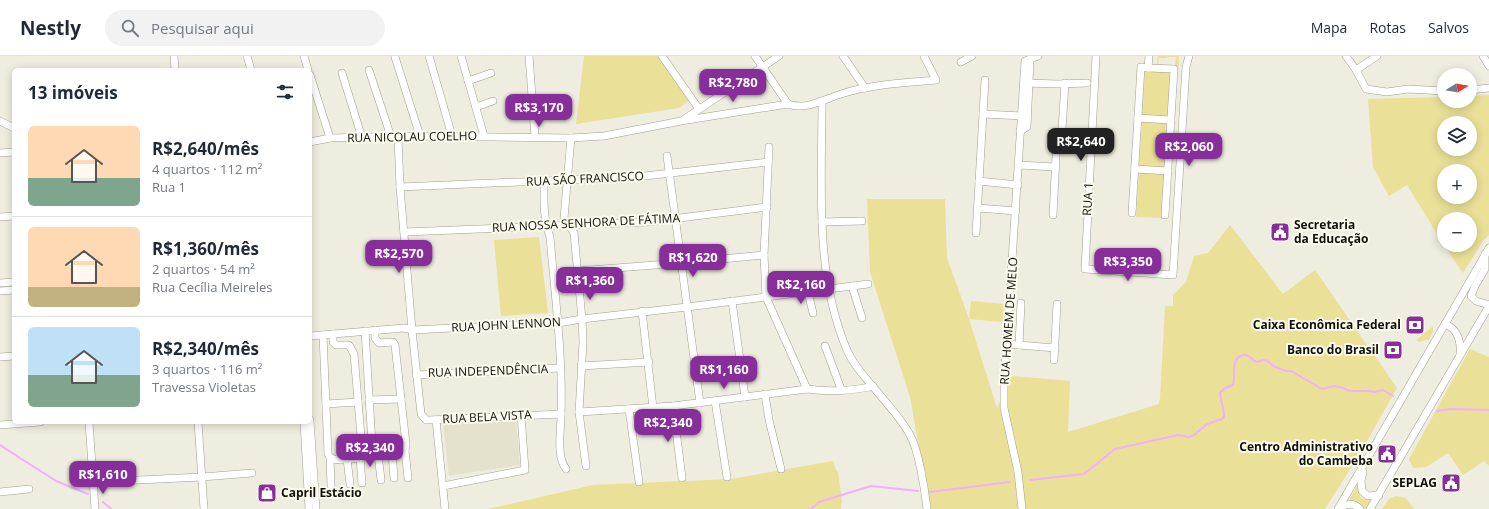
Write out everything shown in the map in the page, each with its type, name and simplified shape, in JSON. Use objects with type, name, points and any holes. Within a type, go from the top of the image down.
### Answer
[{"type":"street","points":[[174,56],[175,68]]},
{"type":"street","points":[[247,56],[250,68]]},
{"type":"street","points":[[304,56],[307,68]]},
{"type":"street","points":[[429,56],[452,136]]},
{"type":"street","points":[[461,56],[484,136]]},
{"type":"street","points":[[529,56],[535,137]]},
{"type":"street","points":[[662,56],[699,109]]},
{"type":"street","points":[[755,56],[788,104]]},
{"type":"street","points":[[681,121],[778,56]]},
{"type":"street","points":[[843,56],[865,88]]},
{"type":"street","name":"RUA NICOLAU COELHO","points":[[312,142],[330,138],[420,136],[571,138],[604,136],[681,121],[788,104],[799,107],[865,88],[936,80],[924,56]]},
{"type":"street","points":[[961,62],[972,56]]},
{"type":"street","name":"RUA HOMEM DE MELO","points":[[1020,131],[1026,127],[1027,60],[1038,56]]},
{"type":"street","name":"RUA 1","points":[[1096,56],[1085,269],[1173,275],[1186,67],[1189,56]]},
{"type":"street","points":[[1148,68],[1149,56]]},
{"type":"street","points":[[1346,56],[1356,70],[1366,89],[1387,92],[1408,89],[1437,91]]},
{"type":"street","points":[[1356,70],[1377,56]]},
{"type":"street","points":[[1483,56],[1489,66]]},
{"type":"street","points":[[395,57],[420,136]]},
{"type":"street","points":[[1132,213],[1141,67],[1174,69],[1165,215]]},
{"type":"street","points":[[369,70],[395,137],[405,232],[416,374]]},
{"type":"street","points":[[342,73],[362,138]]},
{"type":"street","points":[[468,81],[491,73]]},
{"type":"street","points":[[976,233],[985,80]]},
{"type":"street","points":[[312,81],[330,138]]},
{"type":"street","points":[[1026,83],[1087,83]]},
{"type":"street","name":"RUA HOMEM DE MELO","points":[[1022,509],[1018,472],[1004,408],[1004,383],[1018,185],[1021,116],[1026,83]]},
{"type":"street","points":[[1062,129],[1065,83]]},
{"type":"street","points":[[1477,89],[1489,88]]},
{"type":"street","points":[[476,107],[493,101]]},
{"type":"street","points":[[822,101],[822,222],[828,290],[847,351],[855,364],[911,436],[917,454],[927,509]]},
{"type":"street","points":[[983,114],[1021,116]]},
{"type":"street","points":[[1138,118],[1171,120]]},
{"type":"street","points":[[0,121],[12,127]]},
{"type":"street","points":[[1053,215],[1057,136]]},
{"type":"street","points":[[571,138],[564,218],[574,233],[582,318],[583,342],[579,412],[586,466]]},
{"type":"street","points":[[769,147],[764,255],[766,297],[807,389]]},
{"type":"street","points":[[0,153],[12,152]]},
{"type":"street","points":[[667,156],[700,403]]},
{"type":"street","name":"RUA SÃO FRANCISCO","points":[[400,187],[636,177],[768,162]]},
{"type":"street","points":[[1019,165],[1055,167]]},
{"type":"street","points":[[1135,169],[1168,171]]},
{"type":"street","points":[[544,181],[546,226],[550,237],[558,324],[561,414],[560,439],[562,464],[566,469]]},
{"type":"street","points":[[979,181],[1018,185]]},
{"type":"street","name":"RUA NOSSA SENHORA DE FÁTIMA","points":[[405,232],[648,222],[676,220],[767,207]]},
{"type":"street","points":[[978,208],[1016,211]]},
{"type":"street","points":[[0,217],[12,216]]},
{"type":"street","points":[[822,222],[862,221]]},
{"type":"street","points":[[1370,509],[1489,305],[1476,301],[1471,296],[1485,269],[1487,251]]},
{"type":"street","points":[[1338,509],[1487,251]]},
{"type":"street","points":[[577,271],[764,255]]},
{"type":"street","points":[[0,283],[12,282]]},
{"type":"street","name":"RUA JOHN LENNON","points":[[312,336],[404,328],[412,330],[558,324],[582,318],[687,307],[868,284]]},
{"type":"street","points":[[852,286],[862,318]]},
{"type":"street","points":[[0,291],[12,290]]},
{"type":"street","points":[[808,292],[813,313]]},
{"type":"street","points":[[732,301],[745,397]]},
{"type":"street","points":[[1018,345],[1021,303]]},
{"type":"street","points":[[1054,360],[1057,304]]},
{"type":"street","points":[[642,311],[654,408]]},
{"type":"street","points":[[1445,324],[1451,327],[1457,335],[1460,343],[1460,354]]},
{"type":"street","points":[[375,330],[375,338],[379,344],[393,342],[396,345],[408,478]]},
{"type":"street","points":[[365,331],[372,444],[375,452],[378,454],[381,480]]},
{"type":"street","points":[[323,334],[328,454],[330,458],[331,485]]},
{"type":"street","points":[[333,334],[336,345],[349,345],[354,354],[362,448],[360,458],[362,483]]},
{"type":"street","points":[[1007,344],[1055,348]]},
{"type":"street","points":[[825,346],[841,390]]},
{"type":"street","points":[[0,357],[12,356]]},
{"type":"street","points":[[581,366],[649,362]]},
{"type":"street","name":"RUA INDEPENDÊNCIA","points":[[416,374],[560,368]]},
{"type":"street","name":"RUA BELA VISTA","points":[[416,374],[421,414],[426,420],[561,414]]},
{"type":"street","points":[[579,412],[654,408],[807,389],[818,391],[841,390],[873,386]]},
{"type":"street","points":[[765,394],[769,420],[781,469]]},
{"type":"street","points":[[369,400],[401,399]]},
{"type":"street","points":[[715,401],[727,477]]},
{"type":"street","points":[[326,404],[358,402]]},
{"type":"street","points":[[673,406],[682,478]]},
{"type":"street","points":[[629,409],[639,482]]},
{"type":"street","points":[[443,486],[525,470],[521,415]]},
{"type":"street","points":[[436,420],[445,509]]},
{"type":"street","points":[[0,425],[13,424]]},
{"type":"street","points":[[89,424],[95,509]]},
{"type":"street","points":[[198,424],[204,509]]},
{"type":"street","points":[[304,424],[310,509]]},
{"type":"street","points":[[310,424],[316,509]]},
{"type":"street","points":[[378,454],[405,451]]},
{"type":"street","points":[[392,453],[394,478]]},
{"type":"street","points":[[330,458],[334,460],[360,458]]},
{"type":"street","points":[[347,459],[350,484]]},
{"type":"street","points":[[1365,464],[1360,481],[1362,491],[1368,496],[1373,497],[1379,495]]},
{"type":"street","points":[[75,483],[252,473]]},
{"type":"street","points":[[0,492],[29,489]]},
{"type":"street","points":[[1338,509],[1347,504],[1355,505],[1360,509]]},
{"type":"shaded area","points":[[584,56],[659,56],[690,100],[679,108],[576,124]]},
{"type":"shaded area","points":[[1158,56],[1179,56],[1179,66],[1175,66],[1176,57],[1159,58],[1158,65]]},
{"type":"shaded area","points":[[1145,70],[1170,72],[1168,117],[1142,116]]},
{"type":"shaded area","points":[[1489,95],[1489,235],[1477,251],[1477,212],[1437,212],[1437,234],[1407,185],[1389,196],[1373,167],[1368,99],[1437,97],[1437,108],[1477,108],[1477,96]]},
{"type":"shaded area","points":[[1142,122],[1167,123],[1165,168],[1139,167]]},
{"type":"shaded area","points":[[1139,172],[1165,173],[1162,218],[1136,217]]},
{"type":"shaded area","points":[[867,199],[945,199],[947,258],[969,319],[997,408],[1012,376],[1070,381],[1068,432],[1159,404],[1165,306],[1173,306],[1173,295],[1186,282],[1194,256],[1208,253],[1230,225],[1283,294],[1315,270],[1397,388],[1361,452],[1325,509],[930,509],[910,397],[870,272]]},
{"type":"shaded area","points":[[539,237],[548,313],[501,316],[494,240]]},
{"type":"shaded area","points":[[1449,252],[1476,252],[1463,273]]},
{"type":"shaded area","points":[[971,301],[1004,304],[1003,322],[969,319]]},
{"type":"shaded area","points":[[1433,326],[1433,332],[1429,339],[1419,342],[1416,340]]},
{"type":"shaded area","points":[[1470,349],[1489,357],[1489,466],[1484,461],[1463,475],[1448,453],[1426,467],[1413,468],[1409,459]]},
{"type":"shaded area","points":[[516,421],[520,465],[449,476],[443,424]]},
{"type":"shaded area","points":[[833,461],[838,472],[842,501],[841,509],[488,509],[593,485],[731,479]]},
{"type":"shaded area","points":[[1357,486],[1360,496],[1363,499],[1371,499],[1366,509],[1363,509],[1360,504],[1349,500]]},
{"type":"shaded area","points":[[1396,496],[1406,498],[1414,509],[1382,509],[1389,499]]},
{"type":"waterway","points":[[1030,480],[1084,474],[1115,449],[1178,435],[1189,437],[1194,435],[1207,424],[1222,419],[1224,414],[1220,393],[1225,388],[1233,385],[1235,362],[1237,358],[1241,356],[1246,355],[1257,362],[1263,360],[1268,361],[1273,366],[1286,371],[1291,371],[1322,389],[1334,386],[1349,391],[1374,392],[1383,390],[1393,396]]},
{"type":"waterway","points":[[1437,411],[1451,409],[1489,410]]},
{"type":"waterway","points":[[0,445],[56,481],[88,494]]},
{"type":"waterway","points":[[930,492],[1010,482]]},
{"type":"waterway","points":[[811,509],[819,502],[871,486],[918,491]]},
{"type":"waterway","points":[[103,502],[111,509]]},
{"type":"place","name":"Secretaria da Educação","points":[[1280,232]]},
{"type":"place","name":"Caixa Econômica Federal","points":[[1415,325]]},
{"type":"place","name":"Banco do Brasil","points":[[1393,350]]},
{"type":"place","name":"Centro Administrativo do Cambeba","points":[[1387,454]]},
{"type":"place","name":"SEPLAG","points":[[1451,483]]},
{"type":"place","name":"Capril Estácio","points":[[267,493]]}]
